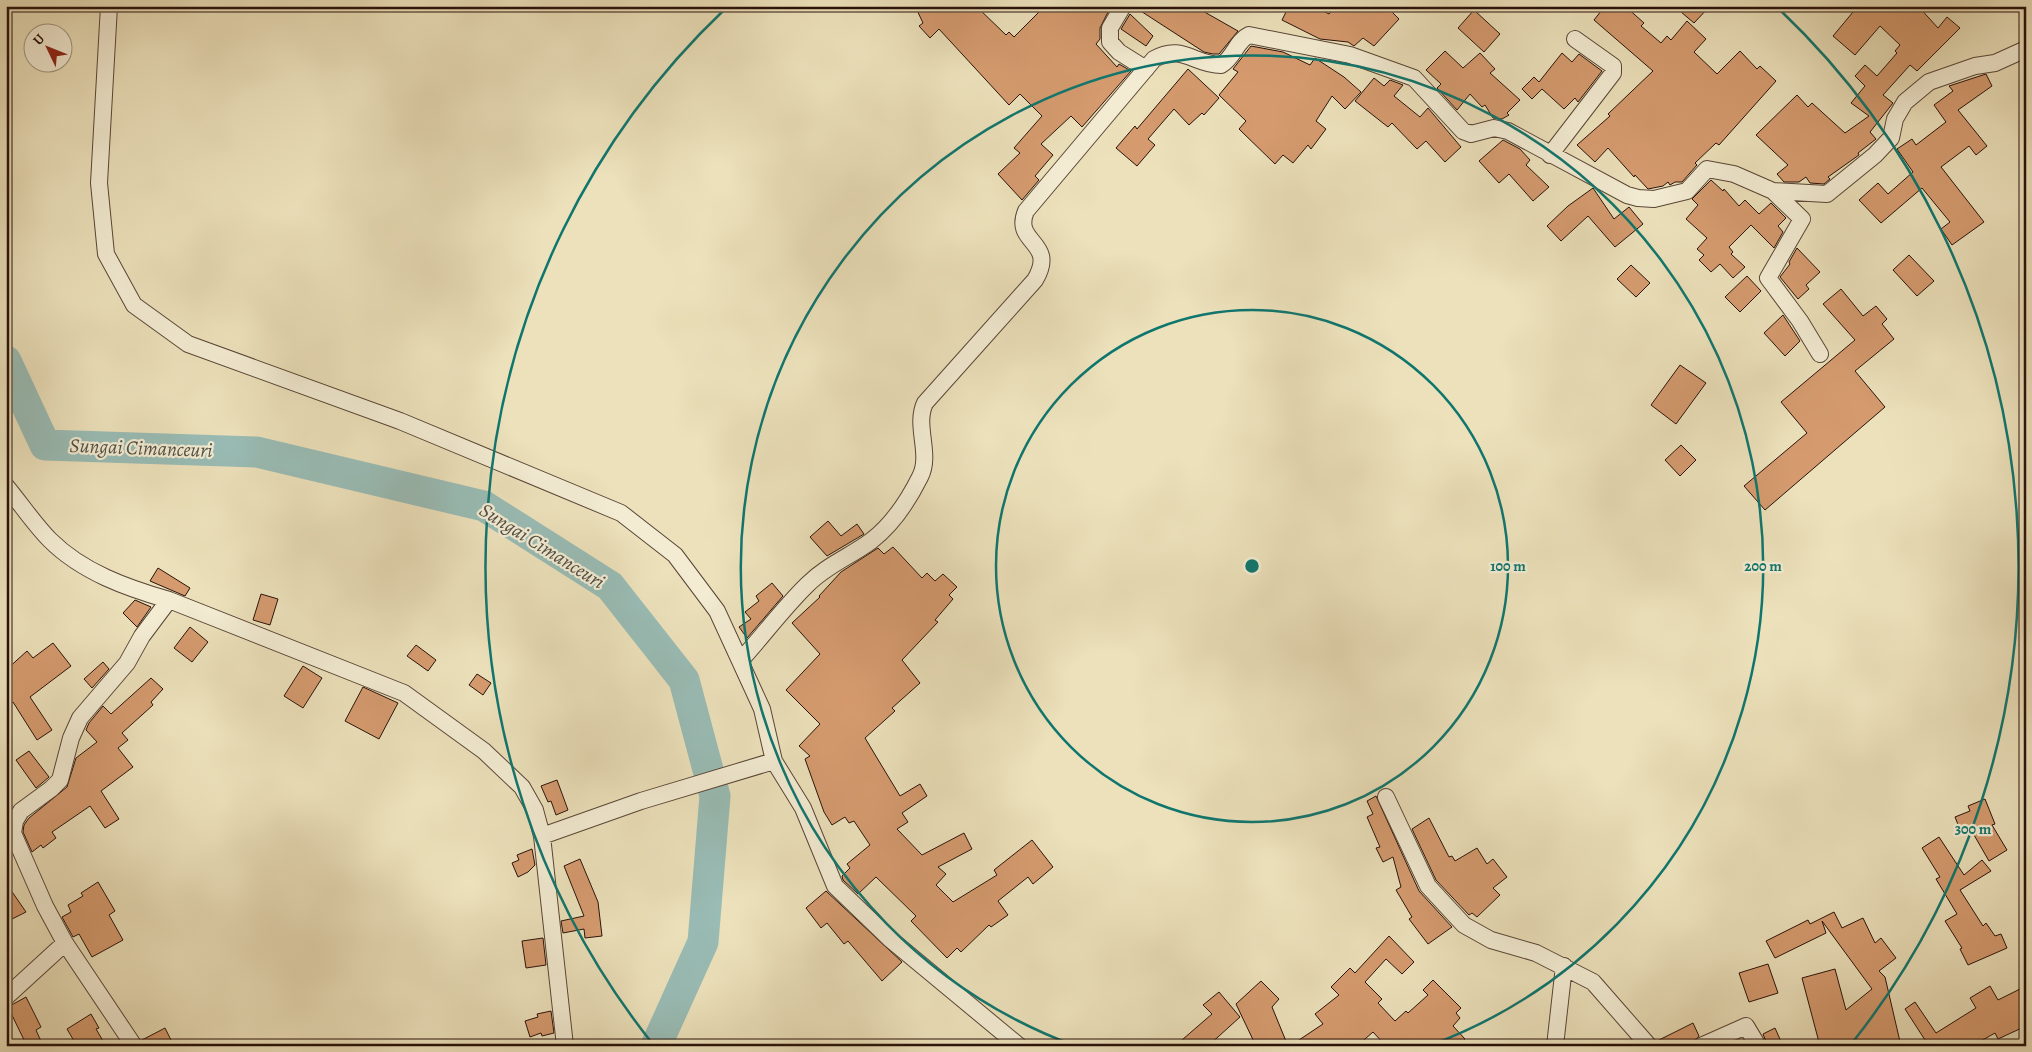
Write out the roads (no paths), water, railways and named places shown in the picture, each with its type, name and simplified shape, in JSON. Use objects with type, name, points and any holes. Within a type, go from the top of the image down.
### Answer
[{"type":"street","points":[[109,6],[99,183],[106,254],[134,306],[188,344],[400,422],[621,513],[676,554],[718,611],[762,708],[768,764],[803,808],[835,886],[890,939],[1019,1046]]},
{"type":"street","points":[[1123,6],[1110,28],[1110,42],[1119,52],[1146,69]]},
{"type":"street","points":[[740,662],[809,583],[842,558],[871,541],[897,515],[921,476],[925,458],[920,413],[925,403],[1035,280],[1041,270],[1043,263],[1042,255],[1024,228],[1022,218],[1154,59],[1173,52],[1221,65],[1229,59],[1241,42],[1249,35],[1350,55],[1414,78],[1462,131],[1472,134],[1494,128],[1508,131],[1627,195],[1654,199],[1687,191],[1707,169],[1734,174],[1773,191],[1827,194],[1875,156],[1891,138],[1895,119],[1905,102],[1929,82],[1974,66],[1996,63],[2026,49]]},
{"type":"street","points":[[1550,155],[1613,73],[1613,66],[1575,39]]},
{"type":"street","points":[[1773,191],[1802,219],[1768,278],[1800,321],[1820,354]]},
{"type":"street","points":[[6,486],[51,541],[74,560],[108,580],[169,600],[404,693],[484,751],[522,787],[535,810],[542,836],[565,1046]]},
{"type":"street","points":[[134,1046],[65,943],[44,906],[13,833],[15,821],[21,811],[51,790],[60,780],[71,738],[80,718],[127,663],[142,636],[169,600]]},
{"type":"street","points":[[542,836],[641,801],[768,764]]},
{"type":"street","points":[[1386,797],[1428,886],[1464,925],[1491,940],[1536,953],[1593,982],[1649,1046]]},
{"type":"street","points":[[6,997],[65,943]]},
{"type":"street","points":[[1555,1046],[1564,966]]},
{"type":"street","points":[[1701,1046],[1746,1026],[1758,1046]]},
{"type":"waterway","name":"Sungai Cimanceuri","points":[[6,361],[45,445],[257,452],[484,506],[610,586],[684,680],[715,796],[703,942],[656,1046]]}]
